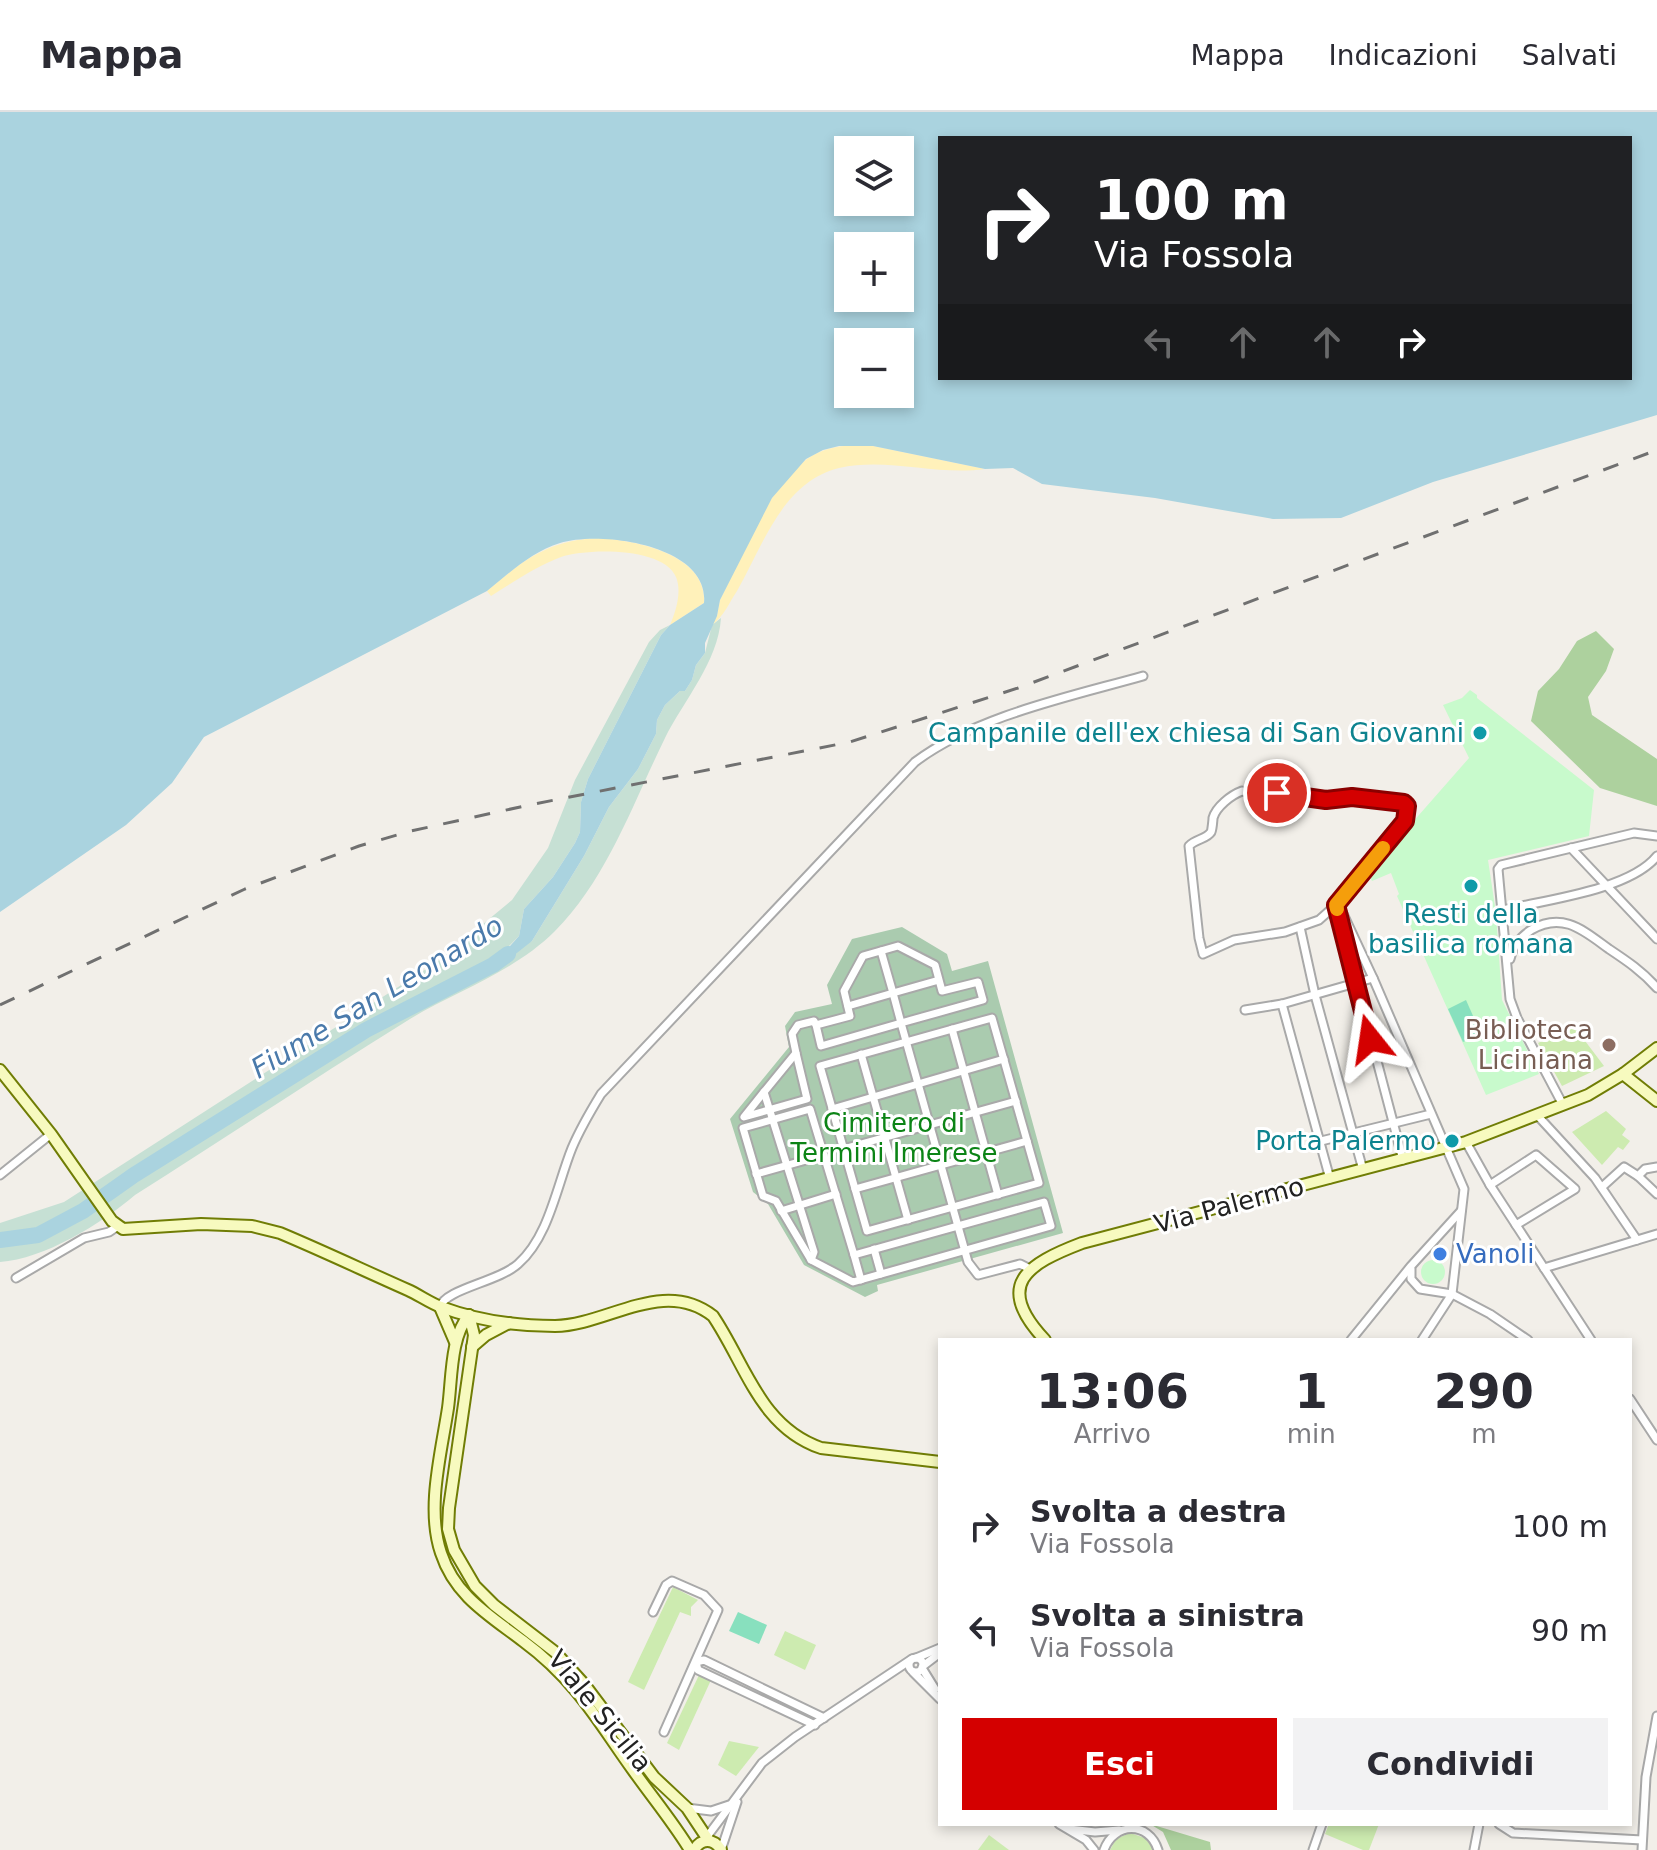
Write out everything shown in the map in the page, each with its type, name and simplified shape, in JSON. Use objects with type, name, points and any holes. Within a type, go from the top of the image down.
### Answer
[{"type":"main road","name":"Via Palermo","points":[[1043,1338],[1021,1305],[1019,1292],[1022,1279],[1040,1261],[1082,1243],[1446,1148],[1468,1148],[1605,1087],[1657,1048]]},
{"type":"main road","points":[[0,1070],[51,1134],[115,1224],[131,1231],[201,1224],[252,1226],[280,1233],[440,1307],[509,1323],[557,1326],[582,1322],[646,1302],[687,1302],[713,1316],[759,1401],[798,1438],[821,1448],[938,1462]]},
{"type":"main road","points":[[1623,1074],[1657,1101]]},
{"type":"main road","points":[[440,1307],[455,1342]]},
{"type":"main road","points":[[455,1342],[461,1323],[469,1315]]},
{"type":"main road","name":"Viale Sicilia","points":[[469,1315],[474,1335],[448,1529],[462,1569],[494,1605],[555,1652],[584,1684],[654,1777],[687,1808],[700,1844]]},
{"type":"main road","points":[[472,1347],[486,1335],[509,1323]]},
{"type":"main road","name":"Viale Sicilia","points":[[455,1342],[435,1530],[446,1565],[465,1595],[486,1616],[523,1641],[576,1691],[700,1844]]},
{"type":"main road","points":[[700,1844],[717,1844],[721,1850]]},
{"type":"street","points":[[440,1307],[448,1294],[492,1280],[518,1264],[526,1255],[544,1223],[582,1125],[601,1094],[915,762],[934,748],[973,728],[1143,676]]},
{"type":"street","points":[[1237,792],[1267,797],[1277,793],[1326,800],[1352,797],[1404,803],[1407,806],[1405,821],[1337,904],[1319,920],[1285,932],[1234,940],[1203,954],[1189,846],[1212,831],[1214,813],[1237,792]]},
{"type":"street","points":[[1563,1105],[1510,999],[1497,871],[1501,865],[1634,833],[1657,836]]},
{"type":"street","points":[[1571,848],[1657,939]]},
{"type":"street","points":[[1503,910],[1605,886],[1639,872],[1657,856]]},
{"type":"street","points":[[1337,904],[1373,978],[1464,1189],[1452,1294],[1423,1338]]},
{"type":"street","points":[[1337,904],[1403,1160]]},
{"type":"street","points":[[1508,965],[1515,944],[1525,934],[1547,924],[1565,923],[1590,933],[1642,971],[1657,988]]},
{"type":"street","points":[[1300,927],[1315,995],[1363,1170]]},
{"type":"street","points":[[796,1053],[744,1117],[807,1099],[792,1034],[798,1025],[814,1021],[821,1046],[983,1000],[978,982],[942,991],[935,965],[898,946],[863,956],[844,991],[850,1016],[816,1025]]},
{"type":"street","points":[[881,951],[968,1262],[978,1275],[1020,1264],[1030,1269]]},
{"type":"street","points":[[1245,1010],[1282,1004],[1373,978]]},
{"type":"street","points":[[848,1006],[939,980]]},
{"type":"street","points":[[1282,1004],[1330,1179]]},
{"type":"street","points":[[992,1018],[1039,1183],[867,1231],[820,1066],[906,1042],[992,1018]]},
{"type":"street","points":[[952,1029],[998,1195]]},
{"type":"street","points":[[861,1054],[908,1220]]},
{"type":"street","points":[[832,1109],[1004,1059]]},
{"type":"street","points":[[764,1092],[814,1252],[811,1260]]},
{"type":"street","points":[[843,1149],[1016,1101]]},
{"type":"street","points":[[854,1255],[1044,1202],[1051,1226],[965,1250],[861,1280],[853,1282],[811,1260],[776,1201],[763,1196],[743,1128],[810,1109],[861,1280]]},
{"type":"street","points":[[1321,1141],[1431,1114]]},
{"type":"street","points":[[1537,1115],[1602,1187],[1637,1240]]},
{"type":"street","points":[[0,1175],[51,1134]]},
{"type":"street","points":[[855,1189],[1027,1141]]},
{"type":"street","points":[[1452,1162],[1468,1148],[1590,1338]]},
{"type":"street","points":[[756,1174],[824,1155]]},
{"type":"street","points":[[1490,1185],[1536,1155],[1575,1189],[1516,1225]]},
{"type":"street","points":[[1602,1187],[1624,1167],[1657,1194]]},
{"type":"street","points":[[1638,1176],[1645,1169],[1657,1167]]},
{"type":"street","points":[[781,1211],[836,1194]]},
{"type":"street","points":[[1353,1338],[1462,1210]]},
{"type":"street","points":[[16,1278],[84,1238],[109,1232],[115,1224]]},
{"type":"street","points":[[1445,1228],[1455,1227],[1459,1237]]},
{"type":"street","points":[[1544,1268],[1657,1234]]},
{"type":"street","points":[[874,1249],[881,1274]]},
{"type":"street","points":[[1411,1266],[1411,1279],[1420,1289],[1452,1294],[1490,1314],[1525,1338]]},
{"type":"street","points":[[1632,1402],[1657,1440]]},
{"type":"street","points":[[653,1612],[666,1585],[672,1581],[704,1595],[718,1611],[664,1732]]},
{"type":"street","points":[[700,1844],[762,1763],[913,1659],[938,1651]]},
{"type":"street","points":[[877,1684],[896,1674],[919,1671],[938,1652]]},
{"type":"street","points":[[913,1659],[920,1660],[938,1695]]},
{"type":"street","points":[[913,1659],[909,1665],[913,1672],[938,1697]]},
{"type":"street","points":[[696,1662],[704,1660],[824,1718]]},
{"type":"street","points":[[696,1662],[698,1670],[815,1725]]},
{"type":"street","points":[[1642,1850],[1646,1777],[1657,1716]]},
{"type":"street","points":[[721,1850],[741,1793]]},
{"type":"street","points":[[687,1808],[711,1811],[735,1801]]},
{"type":"street","points":[[1063,1826],[1086,1840],[1094,1850]]},
{"type":"street","points":[[1313,1850],[1321,1826]]},
{"type":"street","points":[[1474,1850],[1479,1826]]},
{"type":"street","points":[[1502,1826],[1513,1833],[1642,1840]]},
{"type":"street","points":[[1069,1829],[1095,1832],[1138,1829],[1152,1837],[1158,1850]]},
{"type":"street","points":[[1104,1850],[1108,1840],[1121,1830]]},
{"type":"green space","points":[[721,618],[719,634],[707,665],[665,738],[604,864],[590,888],[555,931],[522,958],[376,1041],[135,1195],[89,1228],[35,1254],[0,1262],[0,1223],[64,1202],[437,962],[512,900],[548,848],[575,780],[649,642],[660,630],[670,625],[661,635],[588,779],[581,802],[580,832],[575,843],[553,877],[524,909],[519,936],[498,957],[532,941],[584,856],[609,807],[638,769],[656,734],[657,720],[665,705],[680,691],[685,691],[692,680],[696,665],[705,653],[712,625]]},
{"type":"green space","points":[[1596,631],[1614,649],[1606,671],[1588,697],[1592,715],[1657,759],[1657,806],[1600,788],[1531,721],[1538,691],[1559,669],[1577,641]]},
{"type":"green space","points":[[1470,690],[1594,790],[1589,836],[1488,860],[1496,913],[1502,1000],[1539,1074],[1486,1095],[1397,896],[1399,894],[1391,873],[1372,881],[1368,873],[1469,758],[1443,705],[1462,698]]},
{"type":"green space","name":"Cimitero di Termini Imerese","points":[[902,927],[947,954],[952,971],[988,961],[1063,1233],[877,1285],[878,1291],[865,1297],[804,1265],[768,1204],[753,1192],[730,1119],[789,1047],[785,1026],[795,1012],[832,1004],[827,985],[852,939]]},
{"type":"green space","points":[[1466,1000],[1481,1034],[1463,1042],[1448,1009]]},
{"type":"green space","points":[[1570,1021],[1604,1066],[1562,1086],[1538,1043],[1561,1032]]},
{"type":"green space","points":[[1606,1111],[1626,1129],[1622,1135],[1630,1141],[1623,1150],[1618,1147],[1602,1165],[1572,1132]]},
{"type":"green space","points":[[1433,1260],[1441,1264],[1445,1272],[1441,1280],[1433,1284],[1425,1280],[1421,1272],[1425,1264]]},
{"type":"green space","points":[[673,1587],[698,1600],[691,1607],[691,1616],[680,1612],[644,1690],[628,1682]]},
{"type":"green space","points":[[738,1612],[767,1625],[759,1644],[729,1631]]},
{"type":"green space","points":[[785,1631],[816,1645],[805,1670],[774,1655]]},
{"type":"green space","points":[[699,1675],[711,1680],[679,1750],[667,1743]]},
{"type":"green space","points":[[729,1741],[759,1747],[736,1776],[718,1765]]},
{"type":"green space","points":[[1153,1826],[1210,1842],[1211,1850],[1171,1850],[1163,1832]]},
{"type":"green space","points":[[1328,1826],[1378,1826],[1369,1850],[1325,1834]]},
{"type":"green space","points":[[1130,1833],[1145,1838],[1154,1850],[1110,1850],[1116,1839]]},
{"type":"green space","points":[[989,1835],[1009,1850],[978,1850]]},
{"type":"sand","points":[[873,446],[985,469],[967,471],[876,464],[839,468],[819,475],[789,501],[776,518],[737,591],[712,625],[720,600],[747,544],[780,487],[812,456],[829,449]]},
{"type":"sand","points":[[598,538],[630,542],[682,561],[694,572],[702,586],[704,603],[670,625],[676,608],[678,583],[669,567],[641,555],[606,551],[561,557],[491,596],[487,591],[513,570],[551,547]]},
{"type":"water","points":[[0,112],[1657,112],[1657,415],[1433,482],[1341,518],[1273,519],[1155,498],[1042,484],[1013,468],[985,469],[873,446],[839,446],[823,450],[806,459],[772,498],[720,600],[717,616],[705,643],[705,653],[696,665],[692,680],[685,691],[680,691],[665,705],[657,720],[656,734],[638,769],[609,807],[584,856],[532,941],[503,964],[493,965],[519,936],[524,909],[553,877],[575,843],[580,832],[581,802],[588,779],[661,635],[670,625],[704,603],[701,583],[690,567],[672,555],[649,546],[600,539],[578,539],[550,547],[522,563],[487,591],[204,737],[172,783],[126,825],[0,912]]},
{"type":"waterway","name":"Fiume San Leonardo","points":[[0,1240],[38,1235],[83,1211],[134,1175],[366,1030],[493,965],[508,954]]},
{"type":"railway","points":[[0,1005],[245,889],[359,846],[529,805],[850,742],[1018,688],[1657,450]]},
{"type":"slow traffic","points":[[1337,909],[1336,905],[1383,848]]},
{"type":"place","name":"Campanile dell'ex chiesa di San Giovanni","points":[[1480,733]]},
{"type":"place","name":"Resti della basilica romana","points":[[1471,886]]},
{"type":"place","name":"Biblioteca Liciniana","points":[[1609,1045]]},
{"type":"place","name":"Porta Palermo","points":[[1452,1141]]},
{"type":"place","name":"Vanoli","points":[[1440,1254]]},
{"type":"route","points":[[1277,793],[1326,800],[1352,797],[1404,803],[1407,806],[1405,821],[1336,905],[1370,1039]]}]
